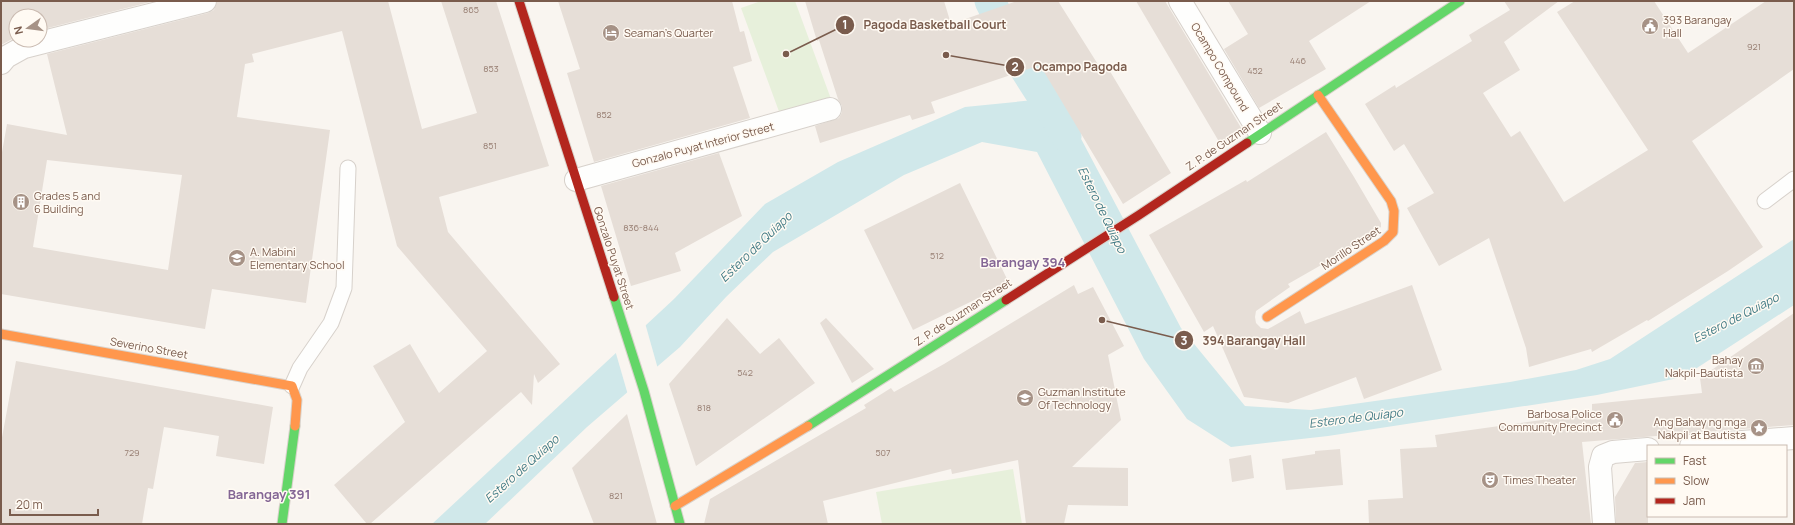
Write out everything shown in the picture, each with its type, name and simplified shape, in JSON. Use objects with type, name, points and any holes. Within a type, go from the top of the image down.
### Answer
[{"type":"street","points":[[4,60],[24,48],[205,1]]},
{"type":"street","name":"Gonzalo Puyat Street","points":[[519,1],[644,391],[680,524]]},
{"type":"street","name":"Ocampo Compound","points":[[1180,1],[1260,133]]},
{"type":"street","name":"Z. P. de Guzman Street","points":[[675,506],[802,430],[1139,214],[1460,1]]},
{"type":"street","name":"Morillo Street","points":[[1267,317],[1384,242],[1393,232],[1394,211],[1391,201],[1318,95]]},
{"type":"street","name":"Gonzalo Puyat Interior Street","points":[[576,180],[830,110]]},
{"type":"street","name":"Severino Street","points":[[1,334],[292,386]]},
{"type":"street","points":[[282,524],[297,415],[297,400],[292,386]]},
{"type":"street","points":[[1704,445],[1794,438]]},
{"type":"street","points":[[1604,524],[1600,467],[1603,456],[1613,452],[1647,449]]},
{"type":"lane","points":[[292,386],[300,368],[331,323],[344,288],[348,168]]},
{"type":"lane","points":[[1765,201],[1794,178]]},
{"type":"green space","points":[[761,1],[795,1],[831,99],[781,117],[741,8]]},
{"type":"green space","points":[[1013,469],[1022,524],[882,524],[876,492]]},
{"type":"water","points":[[1044,99],[1069,116],[1181,328],[1245,406],[1311,410],[1510,382],[1576,370],[1610,359],[1794,239],[1794,305],[1683,377],[1597,395],[1328,436],[1231,447],[1187,419],[1144,359],[1037,152],[982,142],[904,175],[773,252],[726,297],[680,347],[587,427],[485,524],[432,524],[674,299],[765,204],[838,162],[965,107]]},
{"type":"pier","points":[[645,323],[658,369],[628,395],[615,350]]},
{"type":"building","points":[[1,1],[154,1],[48,28],[48,8],[8,8],[8,41],[1,45]]},
{"type":"building","points":[[217,1],[388,1],[422,129],[477,113],[441,1],[496,1],[549,166],[439,197],[448,232],[560,364],[538,383],[534,374],[532,405],[521,392],[370,524],[367,524],[334,485],[405,422],[373,366],[410,344],[439,393],[487,351],[397,246],[342,31],[252,54],[254,62],[245,64],[237,117],[330,130],[306,303],[212,289],[205,329],[1,294],[1,158],[7,124],[67,135],[47,54],[208,13],[214,10]],"holes":[[[47,160],[182,175],[168,270],[33,247]]]},
{"type":"building","points":[[558,1],[732,1],[740,32],[744,31],[752,61],[733,67],[750,118],[594,162],[567,73],[580,69]]},
{"type":"building","points":[[805,1],[944,1],[951,24],[1017,1],[1058,1],[1099,66],[1105,63],[1171,173],[1123,204],[1040,65],[931,102],[935,113],[912,120],[910,115],[820,143],[815,126],[839,118],[842,112],[842,106],[838,99],[819,40],[817,41]]},
{"type":"building","points":[[1136,1],[1165,1],[1243,131],[1221,145]]},
{"type":"building","points":[[1228,1],[1371,1],[1309,41],[1326,69],[1259,108],[1224,49],[1248,34]]},
{"type":"building","points":[[1504,1],[1559,1],[1504,42],[1520,70],[1483,93],[1511,137],[1520,131],[1564,202],[1648,150],[1557,12],[1575,1],[1654,1],[1688,53],[1766,1],[1794,1],[1794,69],[1692,141],[1763,247],[1728,271],[1648,321],[1647,320],[1592,352],[1591,349],[1529,367],[1526,348],[1489,238],[1439,266],[1407,208],[1434,193],[1404,144],[1394,151],[1365,104],[1395,85],[1396,88],[1472,41],[1469,35],[1510,10]]},
{"type":"building","points":[[1326,132],[1381,223],[1381,227],[1344,252],[1288,284],[1290,287],[1256,311],[1256,323],[1261,328],[1268,329],[1300,311],[1305,324],[1412,285],[1442,370],[1364,399],[1356,377],[1288,403],[1244,397],[1213,326],[1204,332],[1149,235],[1246,180],[1247,182]]},
{"type":"building","points":[[719,153],[742,216],[675,253],[681,271],[631,286],[601,186]]},
{"type":"building","points":[[960,183],[1009,283],[913,330],[864,230]]},
{"type":"building","points":[[1074,285],[1078,294],[1093,287],[1124,346],[1108,355],[1121,420],[1072,467],[1128,468],[1128,506],[1068,505],[1064,524],[1026,524],[1018,460],[952,474],[951,469],[823,501],[828,524],[704,524],[710,499],[866,408],[864,405],[891,388],[894,392],[944,364]]},
{"type":"building","points":[[1794,313],[1794,425],[1582,442],[1591,524],[1369,524],[1368,500],[1403,498],[1400,449],[1437,447],[1435,435],[1592,413],[1592,404],[1702,393],[1700,378]]},
{"type":"building","points":[[727,318],[760,354],[779,338],[815,383],[696,466],[669,384]]},
{"type":"building","points":[[826,318],[874,369],[852,383],[820,323]]},
{"type":"building","points":[[16,361],[273,407],[264,464],[216,456],[219,436],[164,427],[153,489],[148,488],[142,524],[1,524],[1,443]]},
{"type":"building","points":[[627,414],[657,524],[594,524],[572,468]]},
{"type":"building","points":[[1340,449],[1343,485],[1286,490],[1282,459],[1315,454],[1315,451]]},
{"type":"building","points":[[1251,455],[1254,478],[1232,482],[1229,459]]},
{"type":"building","points":[[1647,462],[1648,524],[1616,524],[1615,497],[1635,463]]},
{"type":"waterway","name":"Estero de Quiapo","points":[[990,1],[1018,58],[1057,119],[1066,136]]},
{"type":"traffic: fast","points":[[1247,143],[1460,1]]},
{"type":"traffic: fast","points":[[614,297],[644,391],[680,524]]},
{"type":"traffic: fast","points":[[808,426],[1006,300]]},
{"type":"traffic: fast","points":[[282,524],[295,426]]},
{"type":"traffic: slow","points":[[1267,317],[1384,241],[1393,232],[1394,211],[1391,201],[1318,95]]},
{"type":"traffic: slow","points":[[1,334],[292,386],[297,400],[295,426]]},
{"type":"traffic: slow","points":[[675,506],[808,426]]},
{"type":"traffic: jam","points":[[519,1],[614,297]]},
{"type":"traffic: jam","points":[[1006,300],[1139,215],[1247,143]]},
{"type":"place","name":"393 Barangay Hall","points":[[1650,26]]},
{"type":"place","name":"Seaman's Quarter","points":[[611,33]]},
{"type":"place","name":"Pagoda Basketball Court","points":[[786,54]]},
{"type":"place","name":"Ocampo Pagoda","points":[[946,55]]},
{"type":"place","name":"Grades 5 and 6 Building","points":[[21,202]]},
{"type":"place","name":"A. Mabini Elementary School","points":[[237,258]]},
{"type":"place","name":"394 Barangay Hall","points":[[1102,320]]},
{"type":"place","name":"Bahay Nakpil-Bautista","points":[[1756,366]]},
{"type":"place","name":"Guzman Institute Of Technology","points":[[1025,398]]},
{"type":"place","name":"Barbosa Police Community Precinct","points":[[1615,420]]},
{"type":"place","name":"Ang Bahay ng mga Nakpil at Bautista","points":[[1759,428]]},
{"type":"place","name":"Times Theater","points":[[1490,480]]},
{"type":"district","name":"Barangay 394","points":[[1023,262]]},
{"type":"district","name":"Barangay 391","points":[[269,494]]}]
